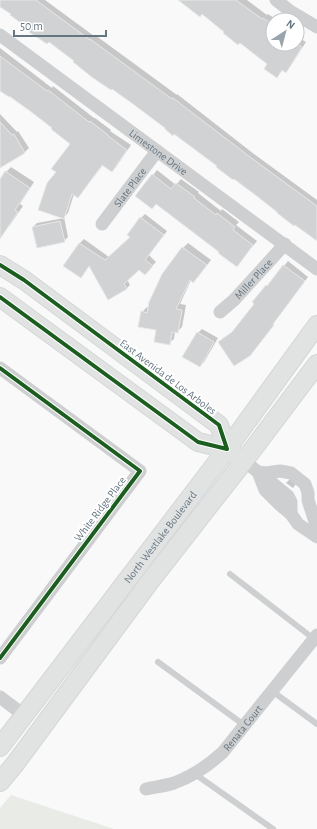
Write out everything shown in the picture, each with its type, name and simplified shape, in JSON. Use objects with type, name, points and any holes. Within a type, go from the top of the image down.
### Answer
[{"type":"main road","name":"East Avenida de Los Arboles","points":[[0,265],[24,280],[219,425],[227,449]]},
{"type":"main road","points":[[0,297],[198,442],[227,449],[251,466]]},
{"type":"main road","name":"North Westlake Boulevard","points":[[0,747],[227,449],[317,325]]},
{"type":"main road","name":"North Westlake Boulevard","points":[[0,782],[152,580],[251,466],[317,364]]},
{"type":"street","points":[[276,0],[317,27]]},
{"type":"street","name":"Limestone Drive","points":[[0,35],[317,269]]},
{"type":"street","name":"Slate Place","points":[[102,224],[157,151]]},
{"type":"street","name":"Miller Place","points":[[220,312],[234,300],[285,244]]},
{"type":"street","name":"White Ridge Place","points":[[0,368],[140,471],[0,658]]},
{"type":"street","points":[[251,466],[266,473],[280,471],[291,473],[305,484],[308,493],[308,500],[317,528]]},
{"type":"street","points":[[251,466],[265,490],[291,514],[298,524],[317,537]]},
{"type":"street","points":[[291,514],[302,508],[308,500]]},
{"type":"street","name":"Renata Court","points":[[146,789],[173,784],[195,774],[211,763],[223,752],[316,637]]},
{"type":"street","points":[[0,698],[25,716]]},
{"type":"lane","points":[[230,574],[316,637]]},
{"type":"lane","points":[[158,662],[244,725]]},
{"type":"lane","points":[[272,691],[317,724]]},
{"type":"lane","points":[[195,774],[272,829]]},
{"type":"shaded area","points":[[11,795],[114,829],[0,829],[0,808]]},
{"type":"building","points":[[0,0],[36,0],[172,99],[173,98],[317,206],[317,241],[295,225],[294,226],[174,134],[173,136],[165,128],[133,104],[93,78],[49,42],[47,44],[29,32],[30,30],[0,7]]},
{"type":"building","points":[[178,0],[236,0],[262,19],[265,19],[265,52],[299,52],[286,73],[282,70],[277,78],[264,69],[267,64],[240,43],[238,45],[202,14],[200,17]]},
{"type":"building","points":[[0,56],[47,91],[48,90],[89,122],[90,121],[127,150],[112,172],[102,165],[78,198],[72,194],[64,219],[38,210],[47,183],[56,172],[51,169],[70,144],[30,111],[0,91]]},
{"type":"building","points":[[0,122],[12,135],[14,134],[25,153],[0,168]]},
{"type":"building","points":[[5,171],[30,188],[15,210],[18,212],[0,239],[0,179]]},
{"type":"building","points":[[152,174],[171,189],[176,183],[216,215],[217,213],[235,227],[233,230],[253,245],[237,267],[156,204],[152,209],[135,196]]},
{"type":"building","points":[[140,217],[164,235],[145,260],[153,266],[145,275],[139,270],[124,284],[127,289],[108,300],[89,266],[81,278],[63,266],[79,243],[105,260],[130,237],[127,235]]},
{"type":"building","points":[[60,221],[65,242],[37,248],[32,227]]},
{"type":"building","points":[[182,247],[207,265],[193,283],[190,280],[176,309],[182,310],[178,333],[172,332],[170,345],[154,342],[156,330],[138,327],[141,311],[147,313],[149,302],[162,274]]},
{"type":"building","points":[[283,265],[305,281],[250,356],[234,366],[218,342],[232,332],[254,304],[252,302],[266,285],[267,286]]},
{"type":"building","points":[[197,332],[214,342],[200,367],[182,357]]},
{"type":"cycle path","points":[[0,265],[24,280],[219,425],[227,449]]},
{"type":"cycle path","points":[[0,297],[198,442],[227,449]]},
{"type":"cycle path","points":[[0,368],[140,471],[0,658]]}]
